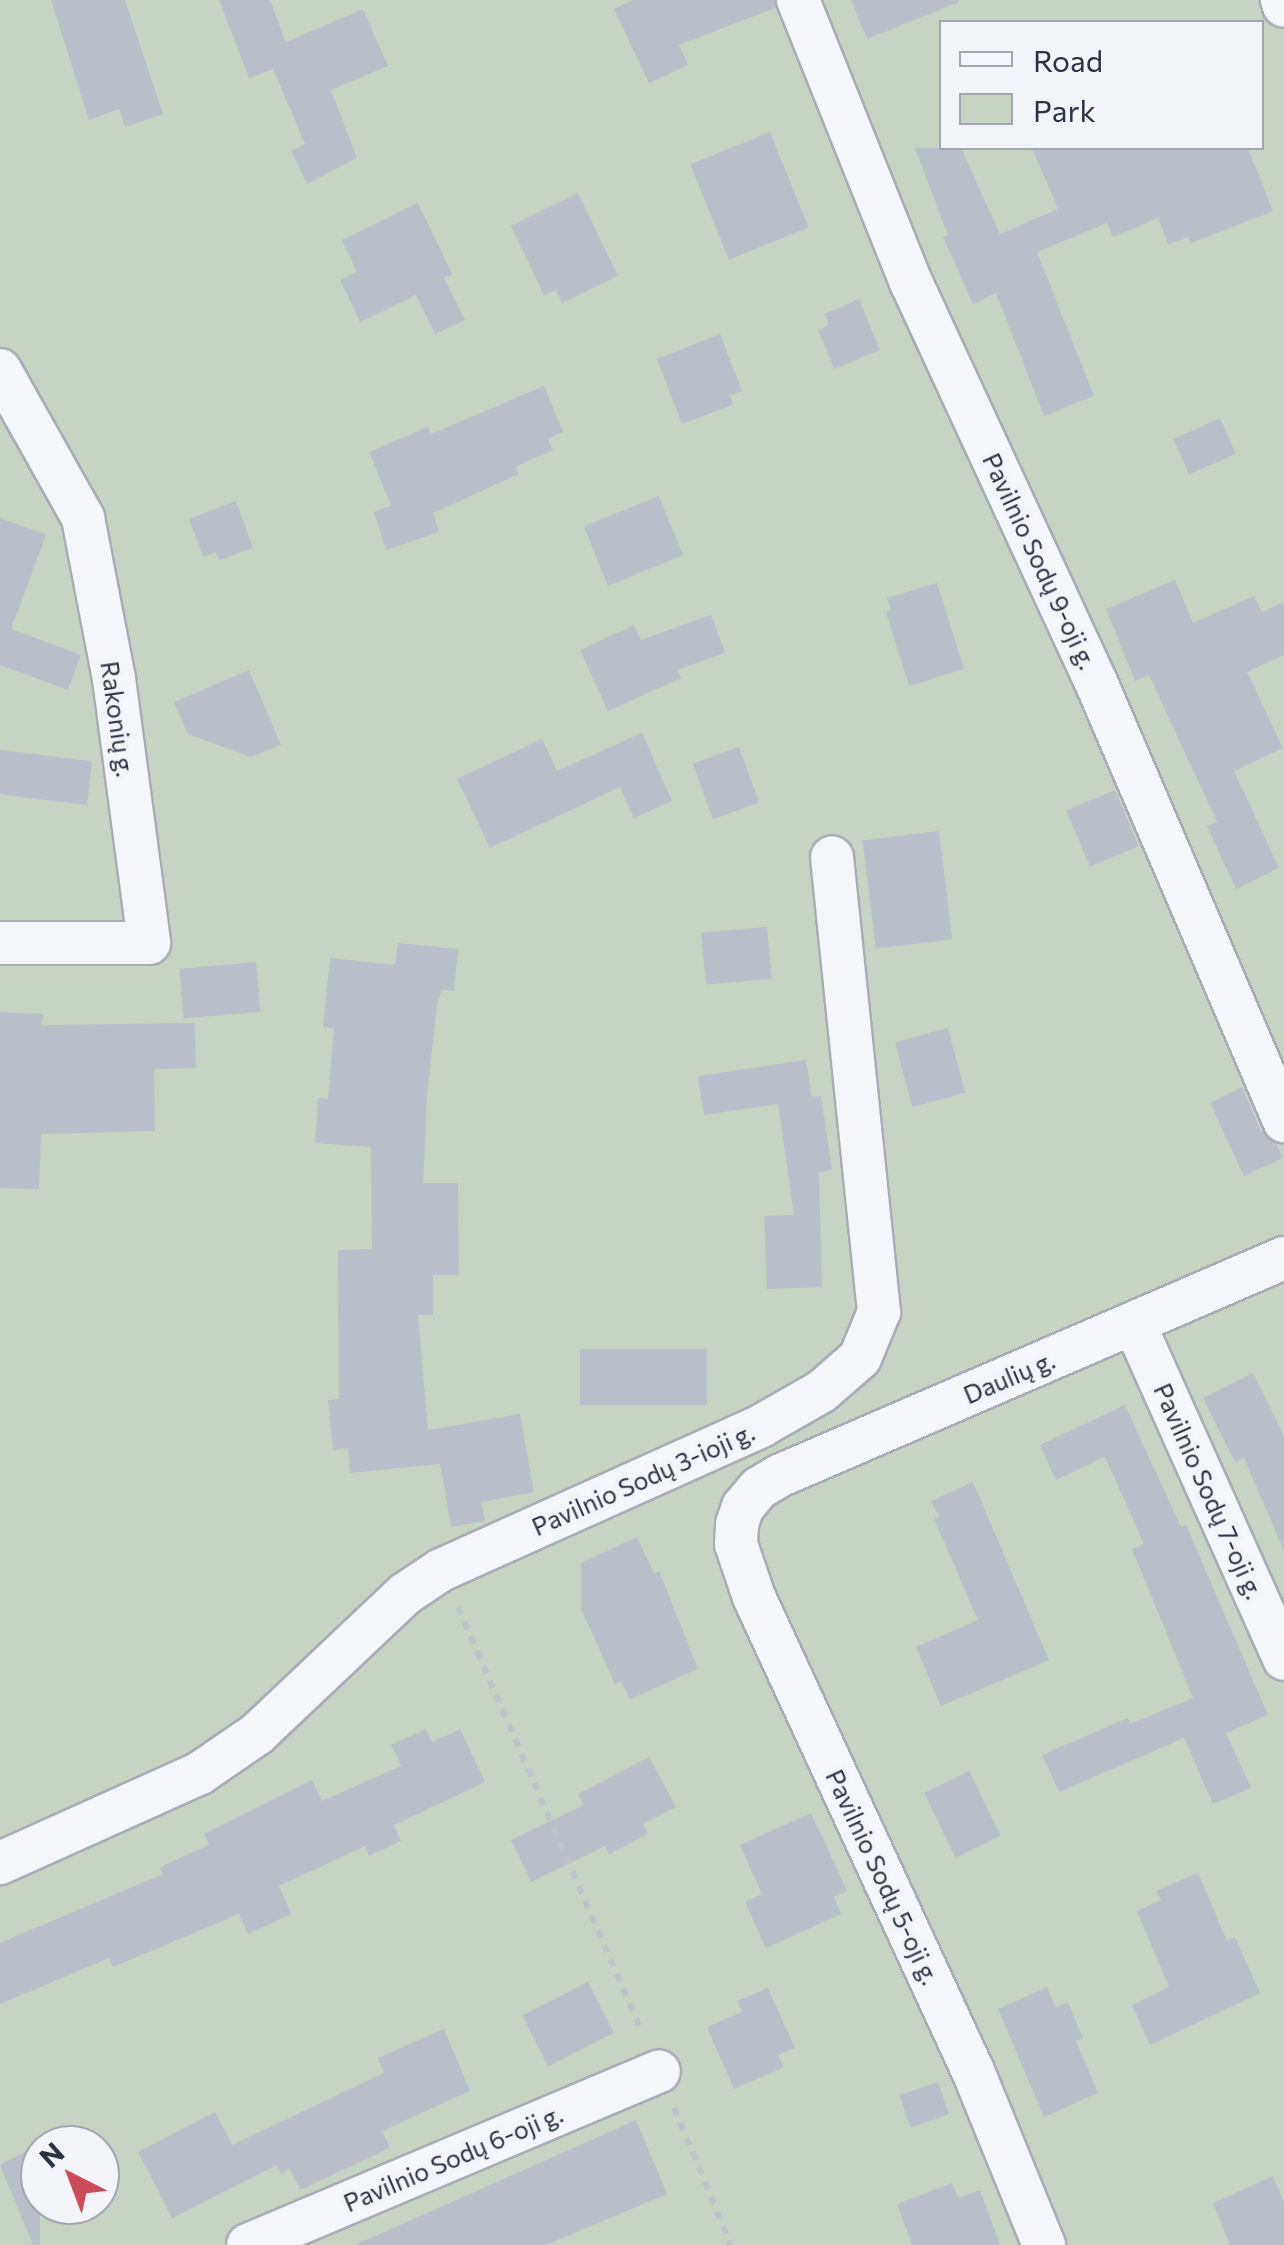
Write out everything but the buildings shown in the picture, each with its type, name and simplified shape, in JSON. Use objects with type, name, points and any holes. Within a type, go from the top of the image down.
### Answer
[{"type":"street","name":"Pavilnio Sodų 9-oji g.","points":[[798,0],[911,282],[1096,682],[1284,1121]]},
{"type":"street","name":"Rakonių g.","points":[[0,370],[83,518],[114,679],[149,943],[0,943]]},
{"type":"street","name":"Pavilnio Sodų 3-ioji g.","points":[[0,1862],[200,1773],[257,1734],[405,1594],[442,1570],[761,1426],[822,1391],[860,1358],[879,1312],[832,857]]},
{"type":"street","name":"Daulių g.","points":[[743,1507],[759,1488],[779,1476],[1284,1258]]},
{"type":"street","name":"Pavilnio Sodų 7-oji g.","points":[[1134,1323],[1284,1659]]},
{"type":"street","name":"Pavilnio Sodų 5-oji g.","points":[[743,1507],[736,1544],[742,1568],[972,2069],[1044,2245]]},
{"type":"street","name":"Pavilnio Sodų 6-oji g.","points":[[248,2245],[658,2071]]},
{"type":"path","points":[[442,1570],[731,2245]]},
{"type":"green space","points":[[0,0],[1284,0],[1284,2245],[0,2245]]}]
